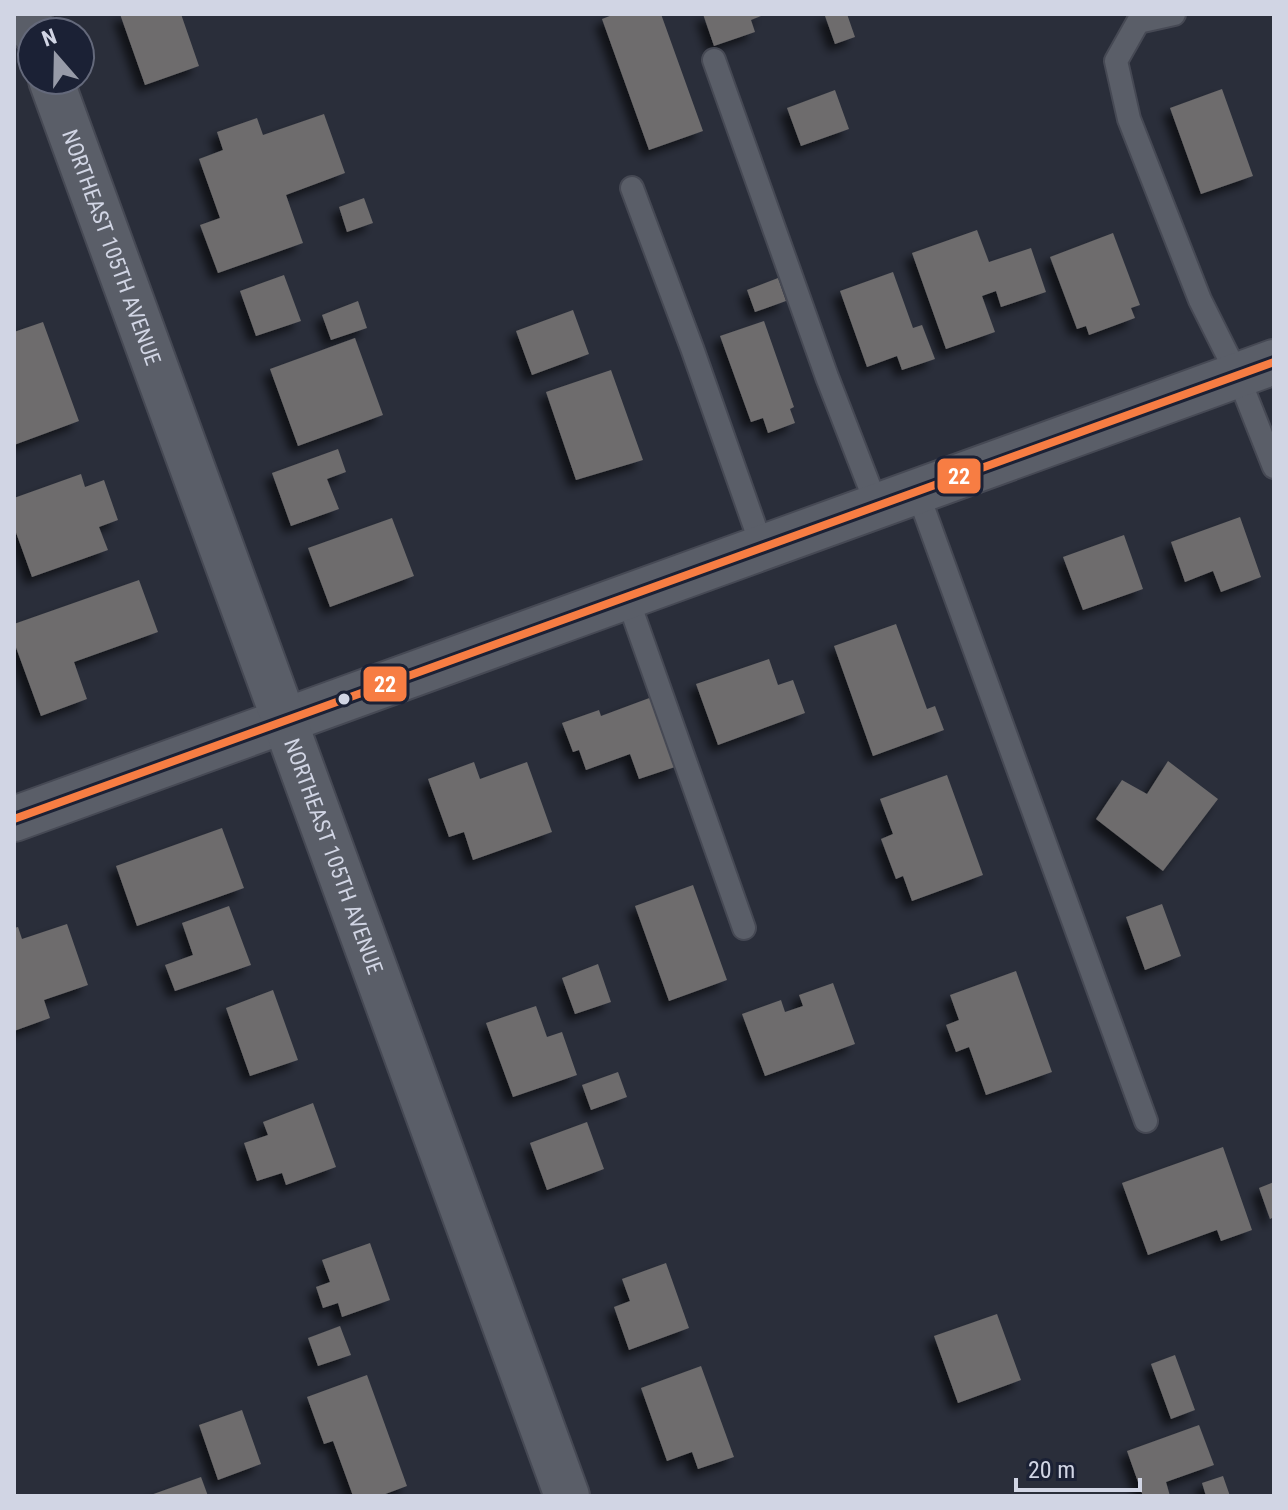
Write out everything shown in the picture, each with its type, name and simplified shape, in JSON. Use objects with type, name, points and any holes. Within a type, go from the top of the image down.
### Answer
[{"type":"street","name":"NORTHEAST 105TH AVENUE","points":[[57,96],[567,1496]]},
{"type":"street","points":[[14,819],[1256,369]]},
{"type":"lane","points":[[1174,14],[1138,22],[1116,61],[1129,119],[1200,300],[1256,369],[1274,467]]},
{"type":"lane","points":[[714,60],[827,377],[897,499],[1146,1121]]},
{"type":"lane","points":[[632,188],[762,547]]},
{"type":"lane","points":[[627,597],[744,928]]},
{"type":"building","points":[[120,14],[181,14],[199,66],[145,85]]},
{"type":"building","points":[[615,14],[661,14],[703,131],[649,150],[602,19]]},
{"type":"building","points":[[703,14],[766,14],[751,20],[755,32],[714,46]]},
{"type":"building","points":[[847,14],[855,37],[835,44],[825,16]]},
{"type":"building","points":[[1222,89],[1253,176],[1201,194],[1170,108]]},
{"type":"building","points":[[835,90],[849,129],[801,146],[787,108]]},
{"type":"building","points":[[324,114],[345,173],[286,195],[303,243],[218,273],[200,225],[220,218],[199,159],[223,150],[217,132],[257,118],[263,135]]},
{"type":"building","points":[[364,198],[373,223],[347,232],[339,207]]},
{"type":"building","points":[[977,230],[989,262],[1031,248],[1046,292],[1001,307],[996,291],[982,296],[995,332],[946,349],[912,253]]},
{"type":"building","points":[[1113,233],[1140,305],[1131,308],[1135,318],[1089,335],[1086,326],[1077,329],[1050,257]]},
{"type":"building","points":[[893,272],[913,328],[922,325],[935,359],[902,370],[897,356],[867,367],[840,291]]},
{"type":"building","points":[[284,275],[301,321],[256,336],[240,291]]},
{"type":"building","points":[[778,278],[786,301],[755,312],[747,290]]},
{"type":"building","points":[[358,301],[367,328],[331,340],[322,315]]},
{"type":"building","points":[[573,310],[589,354],[532,375],[516,331]]},
{"type":"building","points":[[764,321],[794,407],[790,409],[795,423],[768,433],[763,418],[751,422],[720,336]]},
{"type":"building","points":[[43,322],[79,421],[14,445],[14,332]]},
{"type":"building","points":[[355,338],[383,415],[298,446],[270,369]]},
{"type":"building","points":[[611,370],[643,460],[576,480],[546,392]]},
{"type":"building","points":[[338,449],[346,472],[327,479],[339,509],[291,526],[272,473]]},
{"type":"building","points":[[81,474],[85,487],[104,480],[118,520],[99,527],[108,550],[32,577],[14,527],[14,498]]},
{"type":"building","points":[[1240,517],[1261,577],[1221,592],[1213,571],[1185,582],[1171,542]]},
{"type":"building","points":[[392,518],[414,576],[330,607],[308,548]]},
{"type":"building","points":[[1124,535],[1143,589],[1083,610],[1063,557]]},
{"type":"building","points":[[139,580],[158,632],[74,662],[87,699],[41,716],[14,642],[14,624]]},
{"type":"building","points":[[896,624],[927,709],[935,706],[944,730],[873,756],[834,646]]},
{"type":"building","points":[[769,659],[778,685],[793,680],[805,713],[718,745],[696,684]]},
{"type":"building","points":[[652,697],[678,766],[639,779],[630,754],[586,770],[579,750],[573,752],[562,723],[599,710],[601,716]]},
{"type":"building","points":[[1168,761],[1218,799],[1163,871],[1096,819],[1122,780],[1147,794]]},
{"type":"building","points":[[474,762],[480,779],[527,762],[552,832],[473,860],[464,832],[449,837],[428,779]]},
{"type":"building","points":[[947,775],[983,875],[912,901],[903,876],[896,879],[881,839],[893,834],[880,799]]},
{"type":"building","points":[[222,828],[244,888],[137,926],[116,866]]},
{"type":"building","points":[[693,885],[727,980],[669,1001],[635,906]]},
{"type":"building","points":[[1162,904],[1181,956],[1145,970],[1126,917]]},
{"type":"building","points":[[229,906],[251,965],[175,991],[165,965],[193,955],[182,923]]},
{"type":"building","points":[[67,924],[88,985],[44,1000],[50,1018],[14,1031],[14,928],[18,927],[22,939]]},
{"type":"building","points":[[598,964],[611,1002],[575,1014],[562,978]]},
{"type":"building","points":[[1016,971],[1052,1072],[986,1095],[969,1047],[956,1052],[946,1025],[959,1020],[950,995]]},
{"type":"building","points":[[833,983],[855,1044],[765,1076],[742,1014],[781,1000],[785,1012],[803,1006],[799,995]]},
{"type":"building","points":[[273,990],[298,1060],[250,1076],[226,1008]]},
{"type":"building","points":[[536,1006],[547,1037],[562,1032],[577,1075],[513,1097],[486,1023]]},
{"type":"building","points":[[618,1072],[627,1097],[591,1110],[582,1085]]},
{"type":"building","points":[[313,1103],[336,1167],[286,1185],[282,1173],[257,1181],[244,1143],[268,1135],[263,1122]]},
{"type":"building","points":[[587,1122],[604,1169],[547,1190],[530,1143]]},
{"type":"building","points":[[1223,1147],[1252,1230],[1221,1241],[1217,1230],[1148,1255],[1122,1183]]},
{"type":"building","points":[[1274,1182],[1274,1217],[1270,1219],[1259,1188]]},
{"type":"building","points":[[370,1243],[390,1300],[342,1317],[338,1303],[323,1308],[316,1287],[330,1282],[322,1260]]},
{"type":"building","points":[[666,1263],[689,1328],[629,1350],[614,1307],[630,1301],[622,1279]]},
{"type":"building","points":[[997,1314],[1021,1380],[958,1403],[934,1336]]},
{"type":"building","points":[[340,1326],[351,1355],[318,1366],[308,1338]]},
{"type":"building","points":[[1175,1355],[1195,1410],[1171,1419],[1151,1364]]},
{"type":"building","points":[[701,1366],[734,1457],[698,1469],[692,1452],[667,1461],[641,1388]]},
{"type":"building","points":[[367,1375],[407,1486],[380,1496],[353,1496],[333,1441],[324,1444],[307,1397]]},
{"type":"building","points":[[242,1410],[261,1464],[218,1480],[199,1425]]},
{"type":"building","points":[[1199,1425],[1214,1465],[1166,1482],[1170,1496],[1143,1496],[1127,1451]]},
{"type":"building","points":[[1223,1476],[1230,1496],[1206,1496],[1202,1483]]},
{"type":"building","points":[[201,1477],[208,1496],[148,1496]]},
{"type":"transit line","name":"22","points":[[14,819],[1274,362]]}]
